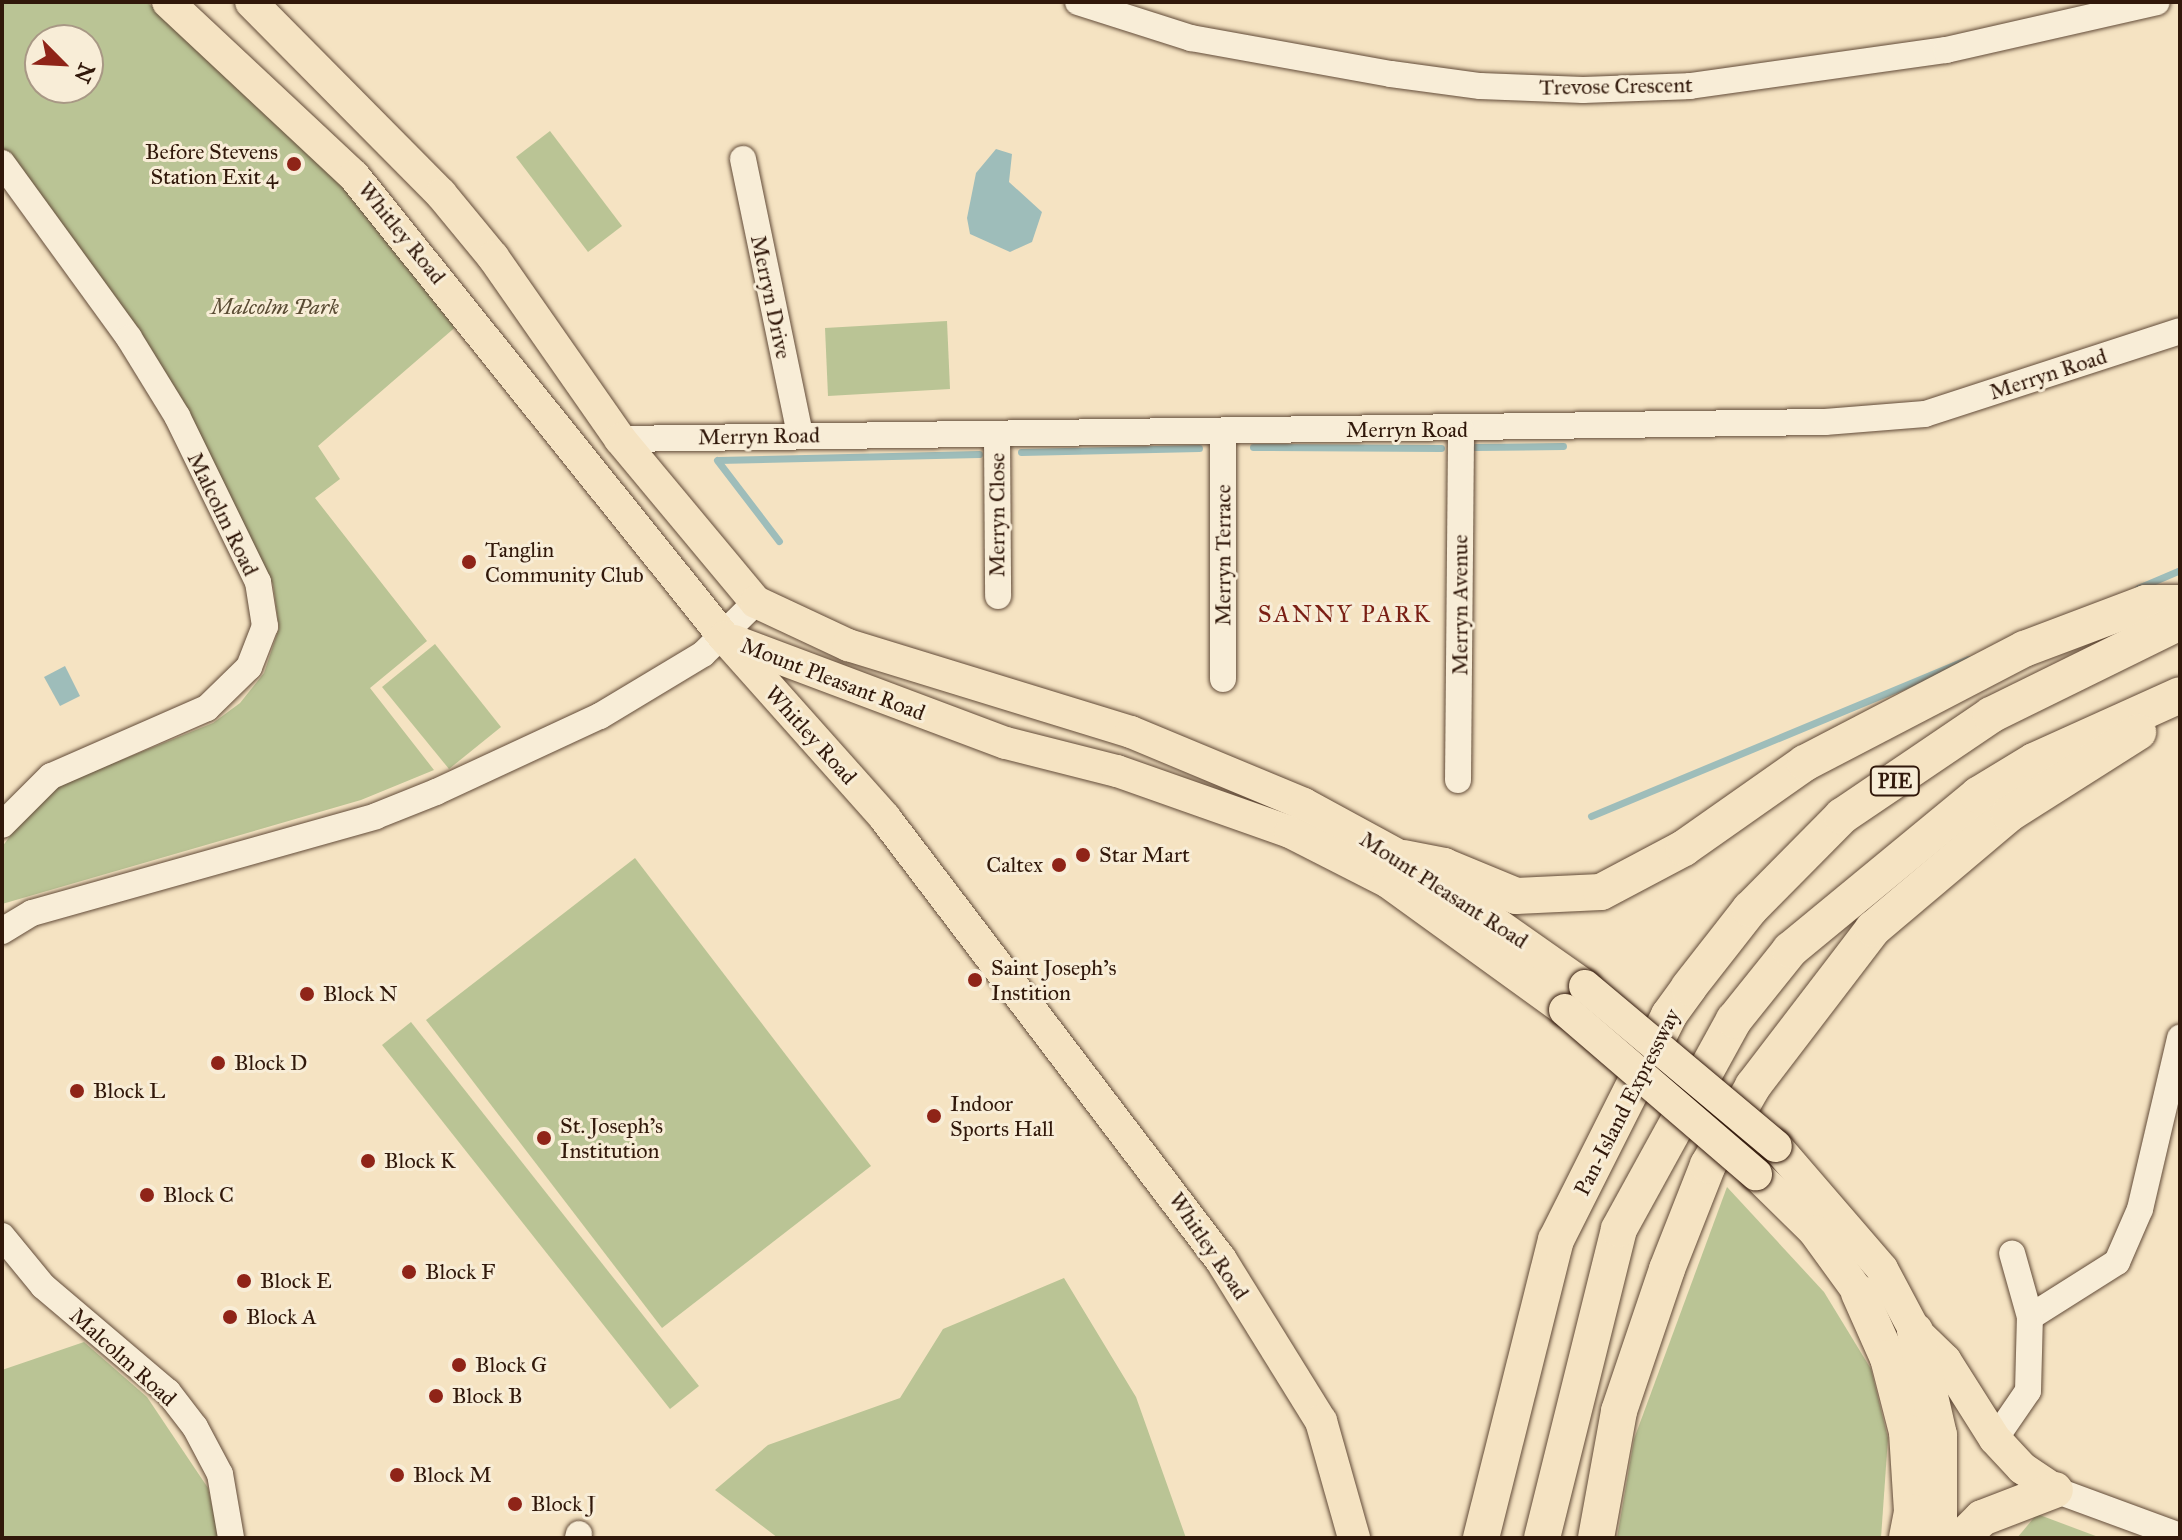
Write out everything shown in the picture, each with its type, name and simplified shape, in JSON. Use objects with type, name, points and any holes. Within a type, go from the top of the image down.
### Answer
[{"type":"highway","points":[[1403,858],[1444,866],[1516,896],[1601,892],[1684,848],[1805,763],[2024,649],[2146,603],[2180,603]]},
{"type":"highway","name":"Pan-Island Expressway","points":[[1481,1538],[1556,1240],[1669,1015],[1689,987],[1750,909],[1842,816],[1991,715],[2180,622]]},
{"type":"highway","points":[[1596,1538],[1619,1411],[1667,1269],[1708,1165],[1753,1086],[1873,929],[2009,814],[2124,743],[2170,699]]},
{"type":"highway","name":"PIE","points":[[1542,1538],[1619,1229],[1734,1020],[1790,950],[1880,870],[1978,795],[2034,761],[2170,699]]},
{"type":"highway","points":[[1859,1293],[1888,1358],[1907,1432],[1912,1512],[1907,1538]]},
{"type":"highway","points":[[1915,1331],[1939,1435],[1939,1538]]},
{"type":"highway","points":[[1962,1538],[1982,1518],[2055,1490]]},
{"type":"main road","name":"Whitley Road","points":[[168,2],[354,176],[724,637],[885,818],[1221,1260],[1321,1421],[1354,1538]]},
{"type":"main road","points":[[251,2],[441,194],[493,257],[620,439],[756,602]]},
{"type":"main road","name":"Mount Pleasant Road","points":[[756,602],[848,645],[1131,732],[1304,804],[1403,858],[1575,998],[1776,1146],[1882,1269],[1915,1331],[1945,1360],[1995,1439],[2022,1468],[2055,1490]]},
{"type":"main road","name":"Mount Pleasant Road","points":[[724,637],[1006,743],[1117,771],[1290,832],[1388,882],[1575,998],[1814,1231],[1859,1293]]},
{"type":"street","name":"Trevose Crescent","points":[[1078,2],[1191,38],[1391,74],[1480,86],[1583,90],[1690,86],[1946,50],[2157,2]]},
{"type":"street","name":"Merryn Drive","points":[[743,159],[800,435]]},
{"type":"street","name":"Malcolm Road","points":[[2,163],[129,338],[177,416],[258,582],[265,626],[249,667],[207,708],[51,776],[2,825]]},
{"type":"street","name":"Merryn Road","points":[[620,439],[1703,426],[1925,414],[2180,331]]},
{"type":"street","name":"Merryn Avenue","points":[[1458,780],[1461,430]]},
{"type":"street","name":"Merryn Terrace","points":[[1223,431],[1223,679]]},
{"type":"street","name":"Merryn Close","points":[[997,435],[998,596]]},
{"type":"street","points":[[2,931],[32,913],[376,816],[423,797],[600,716],[724,637],[756,602]]},
{"type":"street","points":[[2030,1317],[2117,1262],[2140,1209],[2180,1038]]},
{"type":"street","name":"Malcolm Road","points":[[2,1236],[43,1286],[168,1392],[195,1427],[220,1474],[231,1538]]},
{"type":"street","points":[[1995,1439],[2028,1391],[2030,1317],[2012,1253]]},
{"type":"street","points":[[2055,1490],[2180,1536]]},
{"type":"green space","name":"Malcolm Park","points":[[2,2],[147,2],[343,186],[459,324],[318,446],[340,479],[315,498],[427,641],[370,688],[434,770],[361,800],[2,904],[2,847],[21,821],[57,786],[213,723],[240,703],[264,673],[279,628],[273,584],[216,480],[2,148]]},
{"type":"green space","points":[[550,131],[622,226],[588,252],[516,157]]},
{"type":"green space","points":[[947,321],[950,389],[828,396],[825,328]]},
{"type":"green space","points":[[435,644],[501,727],[449,769],[382,687]]},
{"type":"green space","points":[[635,858],[871,1166],[662,1328],[426,1020]]},
{"type":"green space","points":[[411,1022],[699,1386],[670,1409],[382,1045]]},
{"type":"green space","points":[[1727,1187],[1824,1292],[1871,1369],[1888,1438],[1881,1538],[1617,1538],[1634,1439]]},
{"type":"green space","points":[[1064,1278],[1136,1397],[1186,1538],[778,1538],[715,1490],[768,1445],[900,1398],[943,1329]]},
{"type":"green space","points":[[84,1342],[147,1397],[208,1488],[219,1538],[2,1538],[2,1370]]},
{"type":"green space","points":[[2037,1514],[2101,1538],[2017,1538]]},
{"type":"water","points":[[996,149],[1012,154],[1009,182],[1042,212],[1032,242],[1010,252],[970,234],[967,218],[976,173]]},
{"type":"water","points":[[65,666],[80,696],[60,706],[44,677]]},
{"type":"waterway","points":[[1475,447],[1563,446]]},
{"type":"waterway","points":[[1253,447],[1441,448]]},
{"type":"waterway","points":[[1021,452],[1199,448]]},
{"type":"waterway","points":[[718,460],[979,454]]},
{"type":"waterway","points":[[717,460],[779,541]]},
{"type":"waterway","points":[[2138,588],[2180,570]]},
{"type":"waterway","points":[[1591,816],[1968,659]]},
{"type":"place","name":"Before Stevens Station Exit 4","points":[[294,164]]},
{"type":"place","name":"Tanglin Community Club","points":[[469,562]]},
{"type":"place","name":"Star Mart","points":[[1083,855]]},
{"type":"place","name":"Caltex","points":[[1059,865]]},
{"type":"place","name":"Saint Joseph's Instition","points":[[975,980]]},
{"type":"place","name":"Block N","points":[[307,994]]},
{"type":"place","name":"Block D","points":[[218,1063]]},
{"type":"place","name":"Block L","points":[[77,1091]]},
{"type":"place","name":"Indoor Sports Hall","points":[[934,1116]]},
{"type":"place","name":"St. Joseph's Institution","points":[[544,1138]]},
{"type":"place","name":"Block K","points":[[368,1161]]},
{"type":"place","name":"Block C","points":[[147,1195]]},
{"type":"place","name":"Block F","points":[[409,1272]]},
{"type":"place","name":"Block E","points":[[244,1281]]},
{"type":"place","name":"Block A","points":[[230,1317]]},
{"type":"place","name":"Block G","points":[[459,1365]]},
{"type":"place","name":"Block B","points":[[436,1396]]},
{"type":"place","name":"Block M","points":[[397,1475]]},
{"type":"place","name":"Block J","points":[[515,1504]]},
{"type":"district","name":"SANNY PARK","points":[[1345,615]]}]
